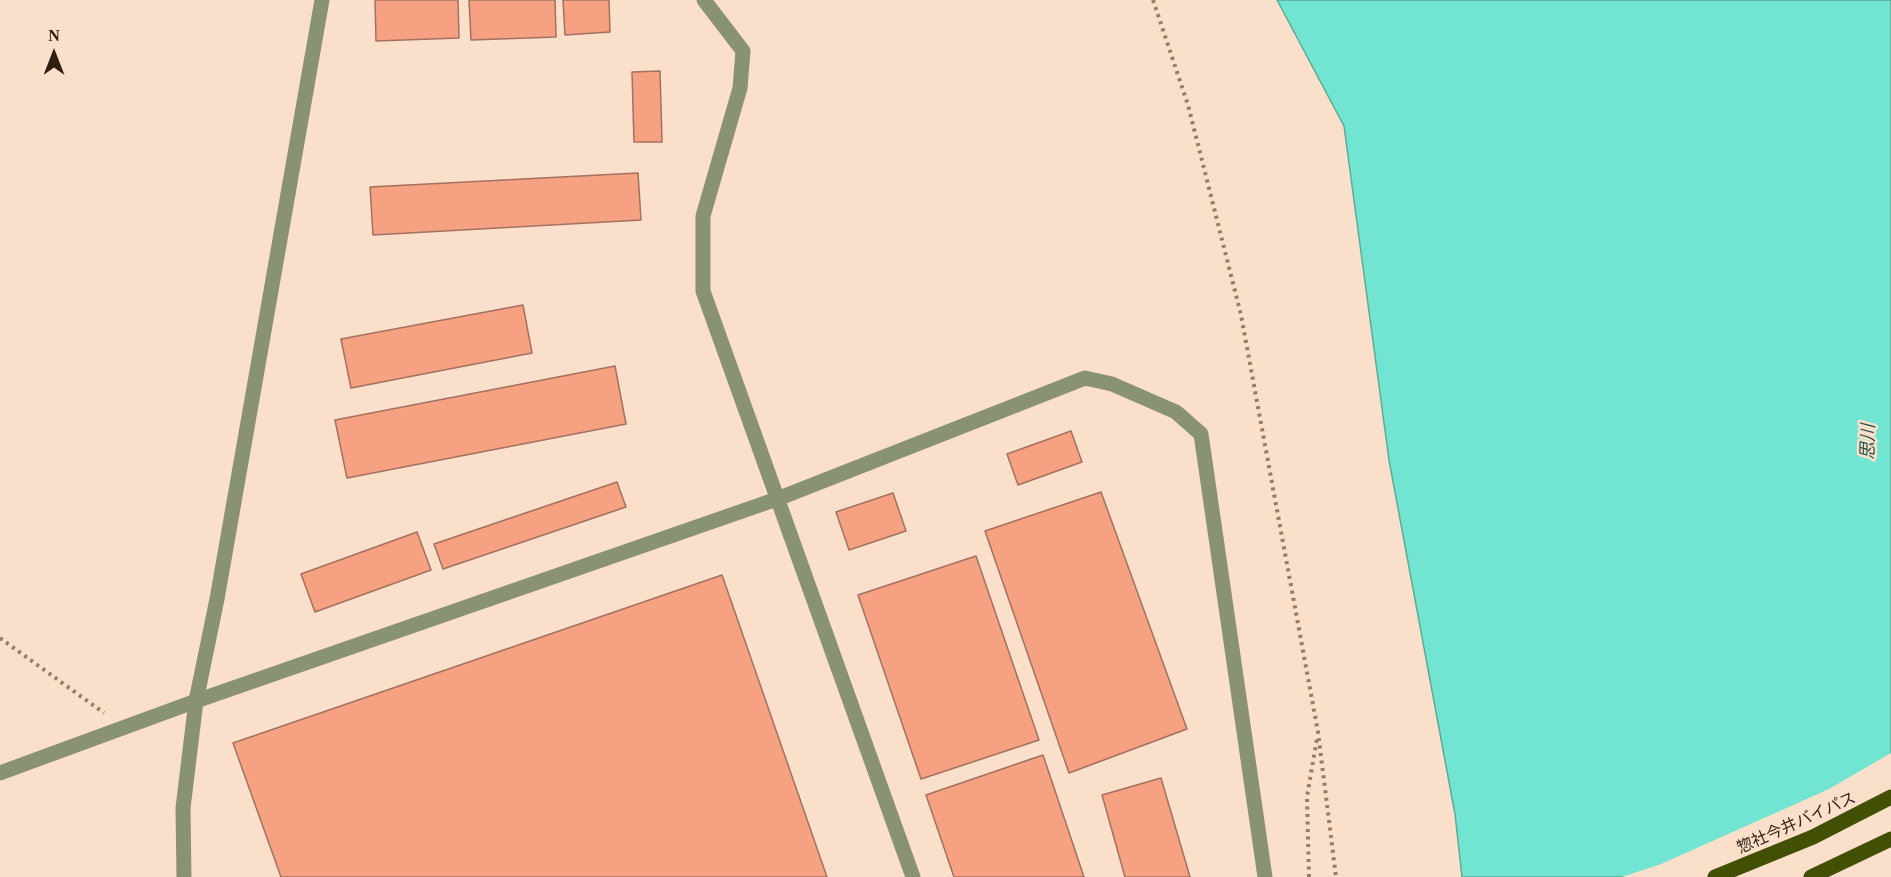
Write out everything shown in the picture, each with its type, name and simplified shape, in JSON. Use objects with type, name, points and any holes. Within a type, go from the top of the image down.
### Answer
[{"type":"main road","name":"惣社今井バイパス","points":[[1715,877],[1813,837],[1891,797]]},
{"type":"main road","points":[[1811,877],[1891,839]]},
{"type":"street","points":[[184,877],[183,808],[196,701],[217,599],[322,0]]},
{"type":"street","points":[[704,0],[743,51],[740,88],[703,216],[703,291],[913,877]]},
{"type":"street","points":[[0,773],[123,726],[777,499],[1085,378],[1112,384],[1176,412],[1202,434],[1264,877]]},
{"type":"path","points":[[1153,0],[1188,105],[1241,315],[1318,732],[1336,877]]},
{"type":"path","points":[[0,638],[123,726]]},
{"type":"path","points":[[1309,877],[1307,797],[1318,732]]},
{"type":"water","name":"思川","points":[[1277,0],[1891,0],[1891,877],[1462,877],[1455,814],[1389,460],[1344,126]]},
{"type":"pier","points":[[1891,753],[1891,877],[1622,877],[1661,864],[1829,789]]},
{"type":"building","points":[[375,0],[458,0],[459,38],[376,41]]},
{"type":"building","points":[[469,0],[555,0],[556,37],[471,40]]},
{"type":"building","points":[[563,0],[609,0],[610,32],[565,35]]},
{"type":"building","points":[[660,71],[662,142],[634,142],[632,72]]},
{"type":"building","points":[[638,173],[641,220],[373,235],[370,187]]},
{"type":"building","points":[[523,305],[532,353],[351,388],[341,339]]},
{"type":"building","points":[[615,366],[626,424],[347,478],[335,420]]},
{"type":"building","points":[[1071,431],[1082,462],[1018,485],[1007,454]]},
{"type":"building","points":[[617,482],[626,507],[443,569],[434,544]]},
{"type":"building","points":[[1101,492],[1187,729],[1069,773],[985,531]]},
{"type":"building","points":[[893,493],[906,531],[849,550],[836,512]]},
{"type":"building","points":[[417,532],[431,570],[315,612],[301,574]]},
{"type":"building","points":[[976,556],[1039,740],[921,779],[858,595]]},
{"type":"building","points":[[722,575],[827,877],[281,877],[233,743]]},
{"type":"building","points":[[1043,755],[1084,877],[954,877],[926,795]]},
{"type":"building","points":[[1161,778],[1190,877],[1125,877],[1102,795]]}]
